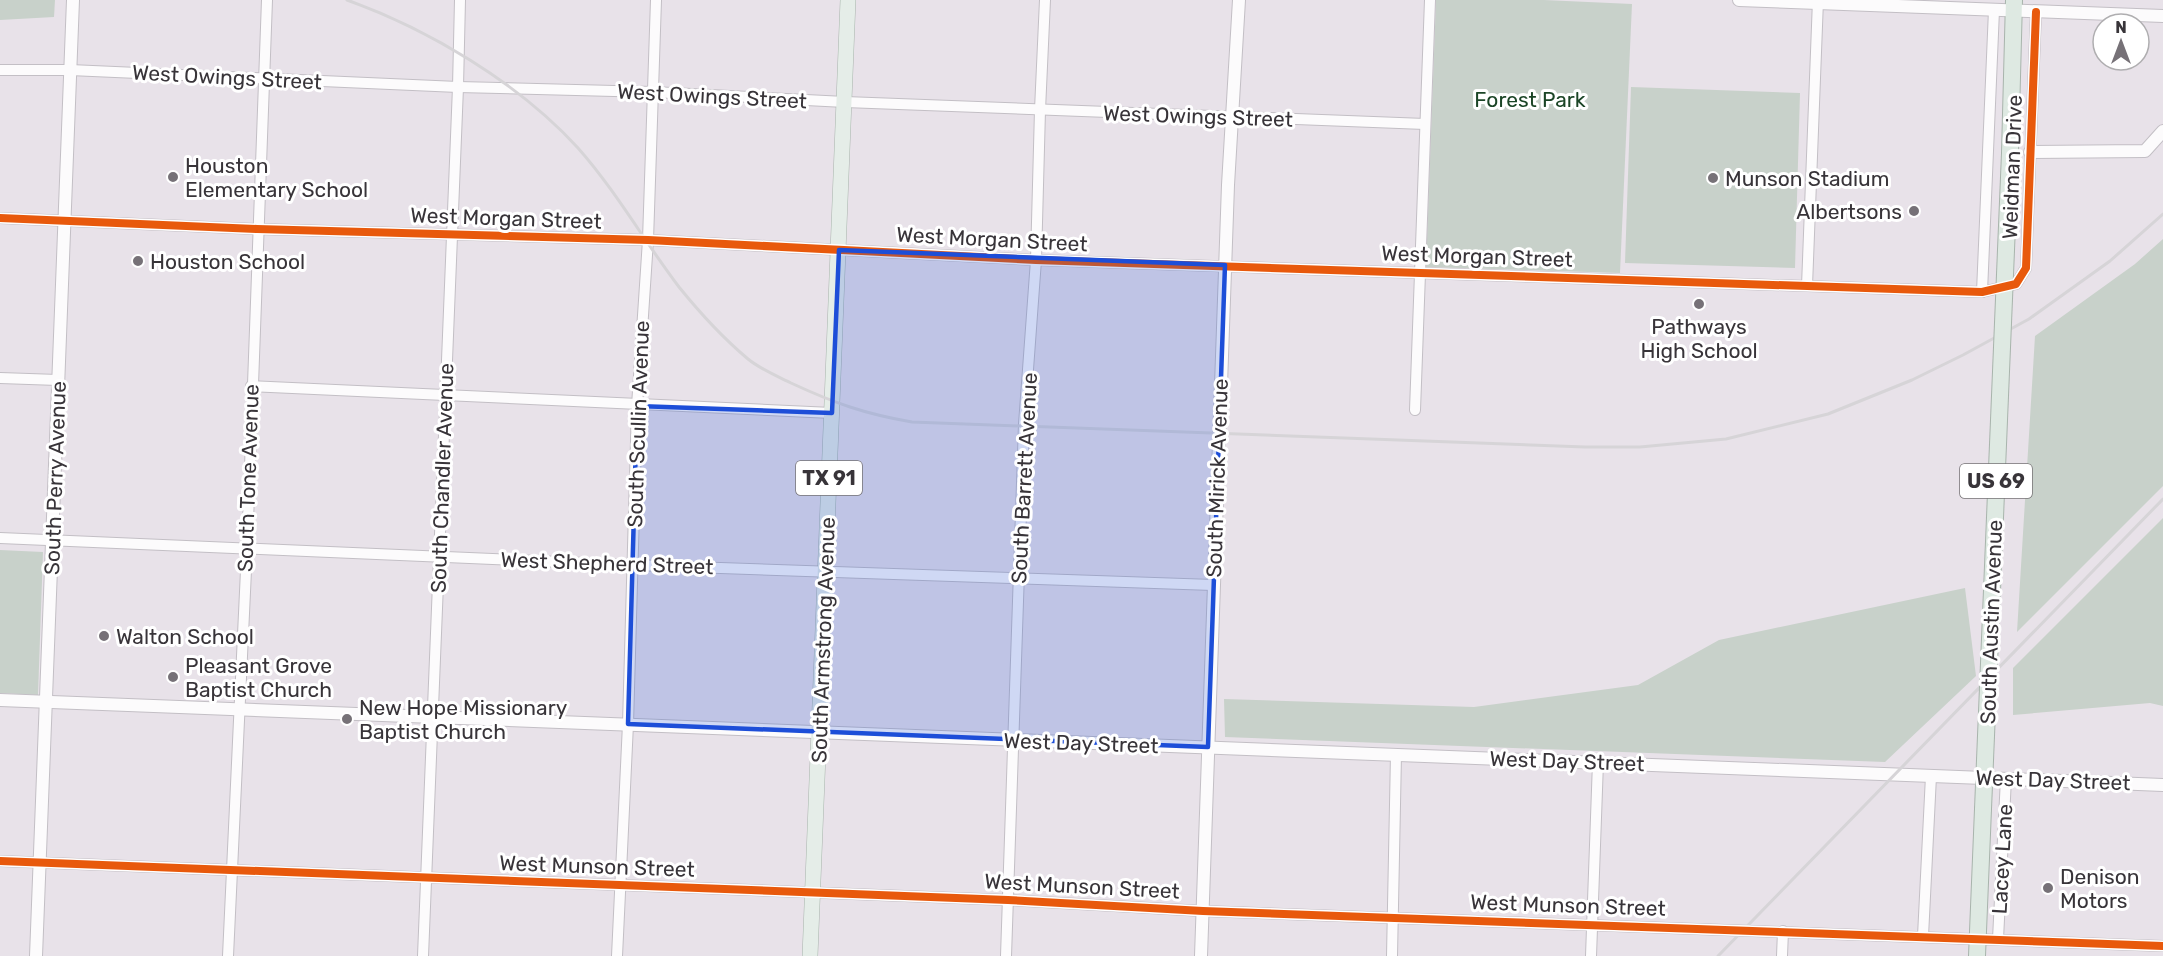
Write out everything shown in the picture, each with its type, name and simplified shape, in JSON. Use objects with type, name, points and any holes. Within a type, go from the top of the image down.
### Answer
[{"type":"highway","name":"South Austin Avenue","points":[[1977,956],[2014,6]]},
{"type":"main road","name":"South Armstrong Avenue","points":[[810,956],[848,0]]},
{"type":"street","name":"South Perry Avenue","points":[[36,956],[73,0]]},
{"type":"street","name":"South Tone Avenue","points":[[228,956],[247,549],[251,386],[267,0]]},
{"type":"street","name":"South Chandler Avenue","points":[[423,956],[460,0]]},
{"type":"street","name":"South Scullin Avenue","points":[[618,956],[628,724],[637,405],[648,240],[656,0]]},
{"type":"street","name":"South Barrett Avenue","points":[[1006,956],[1024,424],[1036,260],[1045,0]]},
{"type":"street","name":"South Mirick Avenue","points":[[1201,956],[1225,265],[1239,0]]},
{"type":"street","points":[[1415,410],[1430,0]]},
{"type":"street","points":[[1739,0],[1818,1],[1994,10],[2014,6],[2036,12],[2163,16]]},
{"type":"street","points":[[1807,286],[1818,1]]},
{"type":"street","points":[[1982,292],[1994,10]]},
{"type":"street","name":"Weidman Drive","points":[[1982,292],[2016,284],[2026,268],[2036,12]]},
{"type":"street","name":"West Owings Street","points":[[0,70],[70,70],[458,87],[653,92],[845,102],[1425,124]]},
{"type":"street","points":[[2030,152],[2145,151],[2163,131]]},
{"type":"street","name":"West Morgan Street","points":[[0,218],[258,229],[648,240],[1036,260],[1982,292]]},
{"type":"street","points":[[0,378],[58,380]]},
{"type":"street","points":[[251,386],[832,413]]},
{"type":"street","name":"West Shepherd Street","points":[[0,538],[633,565],[1213,585]]},
{"type":"street","name":"West Day Street","points":[[0,700],[2163,785]]},
{"type":"street","points":[[1392,956],[1396,754]]},
{"type":"street","points":[[1591,956],[1598,762]]},
{"type":"street","points":[[1923,936],[1931,776]]},
{"type":"street","name":"Lacey Lane","points":[[1998,939],[2006,778]]},
{"type":"street","name":"West Munson Street","points":[[0,861],[1008,900],[1203,911],[2163,946]]},
{"type":"street","points":[[1782,956],[1783,931]]},
{"type":"highlighted area","points":[[839,250],[1225,265],[1208,747],[628,724],[637,406],[832,413]]},
{"type":"green space","points":[[0,0],[55,0],[54,17],[0,20]]},
{"type":"green space","name":"Forest Park","points":[[1436,0],[1544,0],[1632,4],[1620,273],[1426,267]]},
{"type":"green space","name":"Munson Stadium","points":[[1631,87],[1800,93],[1795,268],[1625,263]]},
{"type":"green space","points":[[2163,239],[2163,486],[2017,632],[2035,336],[2135,264]]},
{"type":"green space","points":[[2163,518],[2163,706],[2150,703],[2013,715],[2013,668]]},
{"type":"green space","points":[[0,550],[43,552],[38,695],[0,693]]},
{"type":"green space","points":[[1965,588],[1976,676],[1885,762],[1225,737],[1224,699],[1474,707],[1638,685],[1719,640]]},
{"type":"railway","points":[[347,0],[409,26],[471,60],[500,80],[554,124],[592,164],[687,297],[703,316],[753,363],[791,383],[836,402],[912,422],[1585,447],[1640,447],[1726,439],[1828,414],[1912,380],[1963,355],[2029,319],[2110,261],[2163,214]]},
{"type":"railway","points":[[1718,956],[2163,499]]},
{"type":"cycle path","points":[[0,218],[257,229],[648,240],[1036,260],[1982,292],[2016,284],[2026,268],[2036,12]]},
{"type":"cycle path","points":[[0,861],[1008,900],[1203,911],[2163,946]]},
{"type":"place","name":"Houston Elementary School","points":[[173,177]]},
{"type":"place","name":"Munson Stadium","points":[[1713,178]]},
{"type":"place","name":"Albertsons","points":[[1914,211]]},
{"type":"place","name":"Houston School","points":[[138,261]]},
{"type":"place","name":"Pathways High School","points":[[1699,304]]},
{"type":"place","name":"Walton School","points":[[104,636]]},
{"type":"place","name":"Pleasant Grove Baptist Church","points":[[173,677]]},
{"type":"place","name":"New Hope Missionary Baptist Church","points":[[347,719]]},
{"type":"place","name":"Denison Motors","points":[[2048,888]]}]
